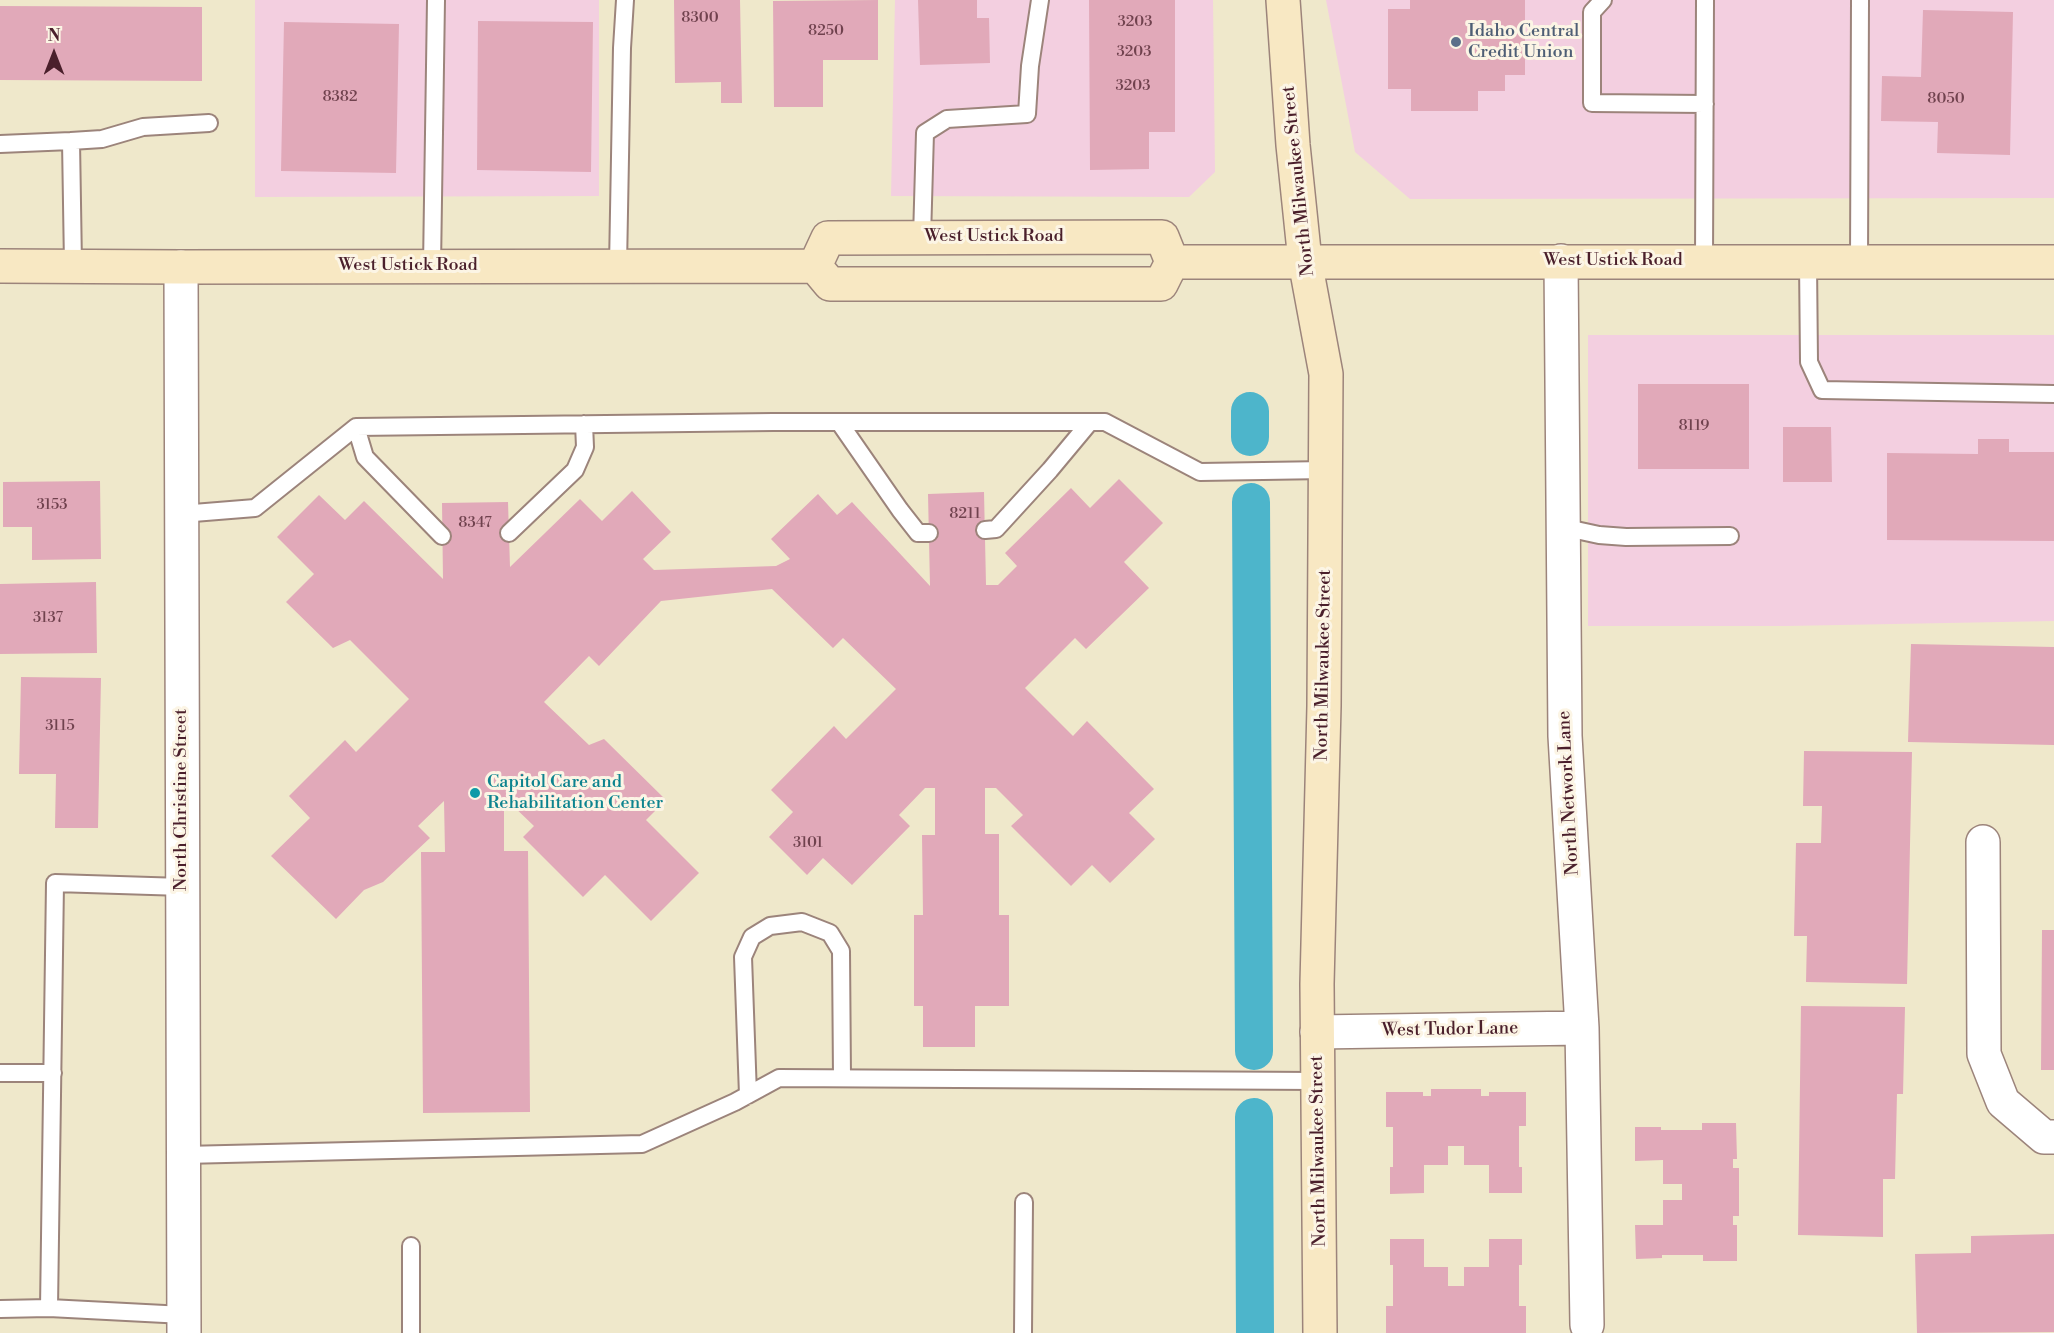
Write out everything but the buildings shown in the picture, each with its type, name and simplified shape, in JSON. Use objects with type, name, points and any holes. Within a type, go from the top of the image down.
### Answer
[{"type":"main road","name":"North Milwaukee Street","points":[[1284,0],[1293,145],[1305,261],[1324,359],[1326,470],[1324,706],[1317,1032],[1320,1333]]},
{"type":"main road","name":"West Ustick Road","points":[[0,266],[815,266],[828,238],[1162,237],[1172,262],[2054,262]]},
{"type":"main road","points":[[815,266],[830,284],[1161,284],[1172,262]]},
{"type":"street","name":"North Network Lane","points":[[1562,261],[1565,736],[1582,1028],[1587,1325]]},
{"type":"street","name":"North Christine Street","points":[[181,267],[184,1324]]},
{"type":"street","points":[[1983,842],[1984,1054],[2003,1102],[2044,1137],[2054,1137]]},
{"type":"street","name":"West Tudor Lane","points":[[1317,1032],[1582,1028]]},
{"type":"lane","points":[[432,266],[436,0]]},
{"type":"lane","points":[[618,266],[625,0]]},
{"type":"lane","points":[[922,238],[925,133],[947,118],[1027,114],[1030,66],[1040,0]]},
{"type":"lane","points":[[1604,0],[1592,12],[1592,103],[1705,104]]},
{"type":"lane","points":[[1704,262],[1705,0]]},
{"type":"lane","points":[[1859,262],[1860,0]]},
{"type":"lane","points":[[0,144],[102,139],[143,127],[209,123]]},
{"type":"lane","points":[[71,141],[73,265]]},
{"type":"lane","points":[[1808,262],[1809,362],[1822,390],[2054,394]]},
{"type":"lane","points":[[839,422],[918,533],[929,533]]},
{"type":"lane","points":[[985,530],[996,529],[1090,422]]},
{"type":"lane","points":[[181,514],[255,508],[356,427],[1105,422],[1200,472],[1326,470]]},
{"type":"lane","points":[[509,533],[575,470],[585,447],[584,424]]},
{"type":"lane","points":[[356,427],[365,457],[442,536]]},
{"type":"lane","points":[[1562,527],[1599,535],[1626,537],[1730,536]]},
{"type":"lane","points":[[49,1308],[55,884],[183,887]]},
{"type":"lane","points":[[748,1095],[743,957],[752,938],[770,926],[802,922],[830,933],[841,951],[842,1078]]},
{"type":"lane","points":[[0,1073],[53,1073]]},
{"type":"lane","points":[[184,1155],[642,1144],[735,1102],[779,1078],[1317,1081]]},
{"type":"lane","points":[[1023,1202],[1023,1333]]},
{"type":"lane","points":[[411,1246],[411,1333]]},
{"type":"lane","points":[[0,1309],[49,1308],[184,1324]]},
{"type":"shaded area","points":[[255,0],[599,0],[599,196],[255,197]]},
{"type":"shaded area","points":[[895,0],[1213,0],[1215,172],[1189,197],[891,196]]},
{"type":"shaded area","points":[[1326,0],[2054,0],[2054,198],[1410,199],[1355,152]]},
{"type":"shaded area","points":[[1588,335],[2054,335],[2054,621],[1786,626],[1588,626]]},
{"type":"waterway","points":[[1250,411],[1250,437]]},
{"type":"waterway","points":[[1251,502],[1254,1051]]},
{"type":"waterway","points":[[1254,1117],[1255,1333]]},
{"type":"place","name":"Idaho Central Credit Union","points":[[1456,42]]},
{"type":"place","name":"Capitol Care and Rehabilitation Center","points":[[475,793]]}]
